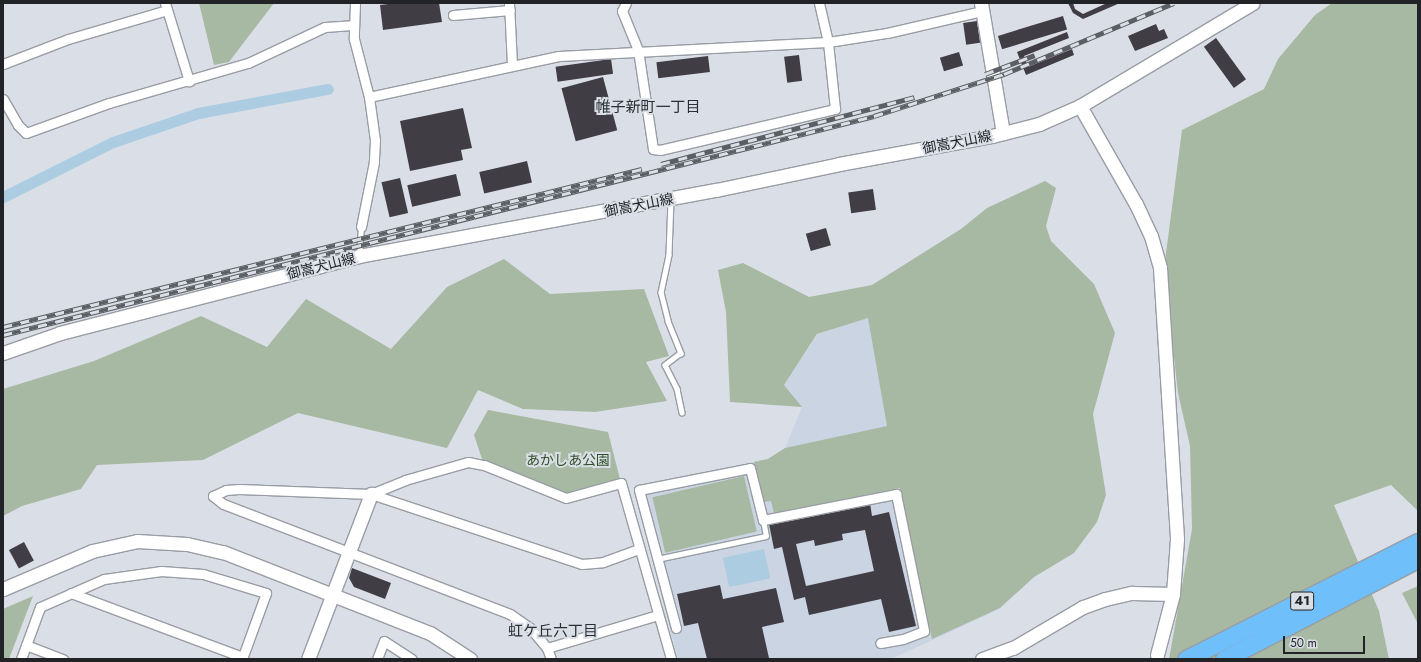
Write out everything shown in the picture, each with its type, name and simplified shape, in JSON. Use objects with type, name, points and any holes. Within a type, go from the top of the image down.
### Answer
[{"type":"highway","points":[[1359,572],[1418,535]]},
{"type":"highway","name":"41","points":[[1186,659],[1418,542]]},
{"type":"highway","name":"41","points":[[1224,659],[1418,560]]},
{"type":"highway","points":[[1345,597],[1418,564]]},
{"type":"street","points":[[355,3],[352,25],[369,97],[374,140],[374,162],[361,227]]},
{"type":"street","points":[[626,3],[622,11],[638,50],[653,149],[660,150],[835,109],[828,42],[819,3]]},
{"type":"street","name":"御嵩犬山線","points":[[3,353],[60,333],[359,256],[671,199],[1004,134],[1039,124],[1080,106],[1253,3]]},
{"type":"street","points":[[3,64],[68,39],[166,6],[189,80]]},
{"type":"street","points":[[453,15],[509,6],[512,64]]},
{"type":"street","points":[[369,97],[512,64],[573,54],[828,42],[887,34],[982,7],[1004,134]]},
{"type":"street","points":[[3,99],[18,125],[26,133],[108,103],[248,63],[326,27],[352,25]]},
{"type":"street","points":[[1080,106],[1136,204],[1151,236],[1160,268],[1177,516],[1173,594],[1157,655]]},
{"type":"street","points":[[308,659],[371,494],[405,480],[468,462],[484,465],[566,498],[621,483],[671,659]]},
{"type":"street","points":[[676,628],[639,490],[694,477],[750,468],[763,520],[896,494],[924,631],[903,639],[880,643]]},
{"type":"street","points":[[550,659],[547,648],[530,628],[510,614],[223,504],[213,496],[226,490],[239,489],[371,494],[582,564],[603,562],[639,549]]},
{"type":"street","points":[[3,589],[92,551],[137,541],[165,541],[223,552],[430,633],[470,659]]},
{"type":"street","points":[[21,659],[40,607],[71,593],[104,579],[161,570],[203,574],[266,593],[242,658],[71,593]]},
{"type":"street","points":[[982,659],[1013,648],[1083,607],[1105,599],[1132,593],[1173,594]]},
{"type":"street","points":[[547,648],[658,615]]},
{"type":"street","points":[[377,659],[384,641],[412,659]]},
{"type":"street","points":[[26,645],[64,659]]},
{"type":"lane","points":[[671,199],[669,255],[661,292],[668,321],[681,353],[665,365],[677,389],[682,412]]},
{"type":"lane","points":[[359,256],[361,227]]},
{"type":"lane","points":[[657,559],[766,536],[763,520]]},
{"type":"shaded area","points":[[868,317],[1074,553],[1034,577],[1000,608],[891,659],[678,659],[633,487],[768,459],[785,448],[802,407],[784,385],[818,334]]},
{"type":"green space","points":[[199,3],[274,3],[229,62],[214,65]]},
{"type":"green space","points":[[1332,3],[1418,3],[1418,511],[1391,485],[1334,505],[1379,611],[1389,659],[1169,659],[1192,529],[1190,446],[1178,393],[1164,269],[1182,130],[1264,89],[1278,59],[1315,15]]},
{"type":"green space","points":[[1045,181],[1056,188],[1046,226],[1051,241],[1094,284],[1115,333],[1093,414],[1106,495],[1097,522],[1074,553],[1034,577],[1000,608],[932,639],[900,488],[774,513],[771,501],[763,502],[754,462],[768,459],[785,448],[887,426],[868,318],[817,334],[784,385],[802,407],[730,402],[726,312],[718,270],[743,263],[809,297],[872,285],[961,229],[987,208]]},
{"type":"green space","points":[[504,259],[550,294],[644,289],[669,356],[646,362],[667,401],[595,412],[523,409],[478,390],[447,448],[298,413],[203,460],[97,465],[81,489],[22,506],[3,516],[3,389],[94,361],[201,316],[267,347],[306,299],[391,349],[447,287]]},
{"type":"green space","name":"あかしあ公園","points":[[488,410],[608,432],[621,483],[566,498],[484,465],[474,435]]},
{"type":"green space","points":[[744,476],[757,532],[665,553],[652,497]]},
{"type":"green space","points":[[1418,586],[1418,624],[1402,593]]},
{"type":"green space","points":[[33,596],[9,659],[3,659],[3,609]]},
{"type":"water","points":[[764,549],[770,578],[729,587],[723,558]]},
{"type":"building","points":[[396,3],[439,3],[442,22],[383,30],[380,5]]},
{"type":"building","points":[[1068,3],[1073,3],[1075,9],[1083,14],[1107,3],[1120,3],[1083,19],[1073,13]]},
{"type":"building","points":[[1063,16],[1067,29],[1002,49],[998,36]]},
{"type":"building","points":[[977,21],[980,43],[966,45],[963,23]]},
{"type":"building","points":[[1156,24],[1159,31],[1164,29],[1168,38],[1135,51],[1128,36]]},
{"type":"building","points":[[1067,32],[1069,38],[1024,56],[1028,67],[1072,49],[1074,55],[1026,75],[1017,52]]},
{"type":"building","points":[[1216,38],[1246,79],[1234,88],[1204,47]]},
{"type":"building","points":[[959,52],[963,65],[944,71],[940,58]]},
{"type":"building","points":[[799,55],[802,81],[787,83],[784,57]]},
{"type":"building","points":[[708,56],[710,72],[658,78],[656,62]]},
{"type":"building","points":[[611,59],[613,74],[558,82],[556,67]]},
{"type":"building","points":[[603,77],[617,130],[576,141],[561,88]]},
{"type":"building","points":[[463,108],[472,148],[461,150],[463,160],[410,171],[400,121]]},
{"type":"building","points":[[527,161],[532,182],[484,193],[479,172]]},
{"type":"building","points":[[456,174],[461,195],[412,207],[407,185]]},
{"type":"building","points":[[400,178],[408,213],[390,217],[381,182]]},
{"type":"building","points":[[873,189],[876,210],[851,213],[848,192]]},
{"type":"building","points":[[826,228],[831,245],[811,251],[806,234]]},
{"type":"building","points":[[870,503],[872,516],[889,512],[916,626],[889,632],[881,599],[809,615],[805,597],[794,600],[782,547],[774,549],[769,524]],"holes":[[[865,530],[874,571],[806,586],[796,544],[814,540],[815,546],[843,540],[842,534]]]},
{"type":"building","points":[[24,542],[34,561],[19,569],[9,550]]},
{"type":"building","points":[[352,568],[391,583],[385,599],[354,587],[349,578]]},
{"type":"building","points":[[720,585],[723,599],[776,588],[784,622],[762,627],[769,658],[707,659],[698,623],[684,626],[677,594]]},
{"type":"waterway","points":[[3,197],[113,142],[198,113],[328,89]]},
{"type":"railway","points":[[3,335],[874,116],[1004,74],[1174,3]]},
{"type":"railway","points":[[985,74],[1035,55]]},
{"type":"railway","points":[[661,164],[914,97]]},
{"type":"railway","points":[[3,327],[642,169]]},
{"type":"district","name":"帷子新町一丁目","points":[[648,108]]},
{"type":"district","name":"虹ケ丘六丁目","points":[[553,632]]}]
